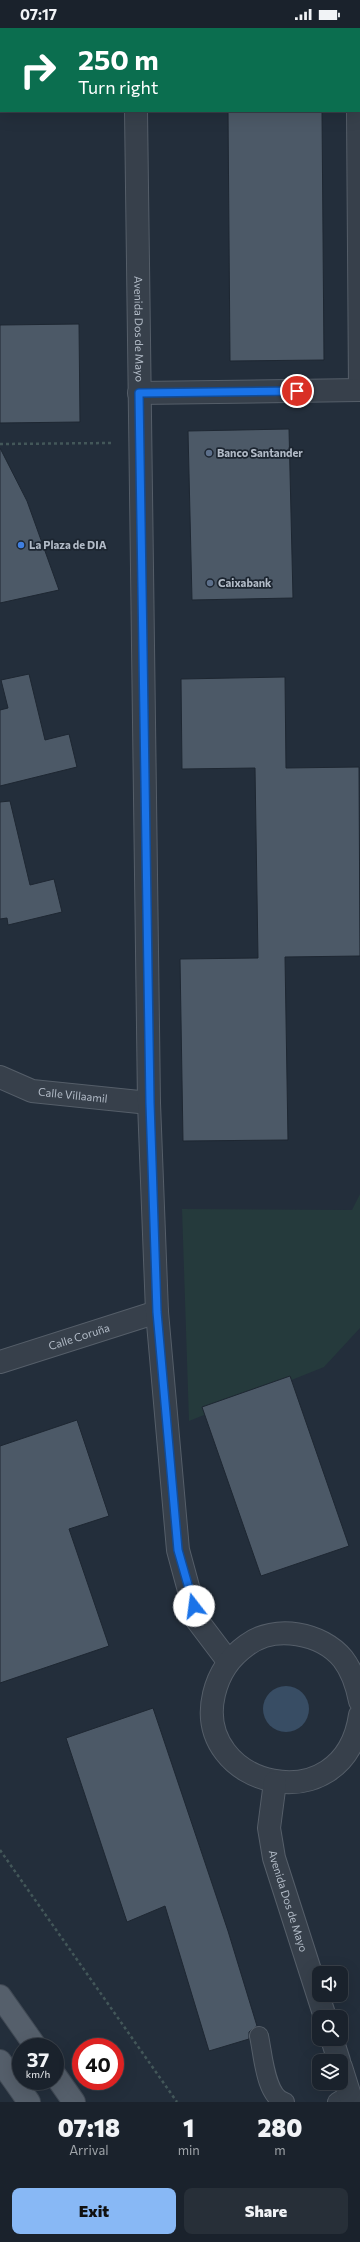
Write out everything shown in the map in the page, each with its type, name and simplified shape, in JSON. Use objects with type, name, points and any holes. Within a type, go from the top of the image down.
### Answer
[{"type":"main road","points":[[0,1996],[30,2038]]},
{"type":"main road","points":[[0,2061],[28,2102]]},
{"type":"main road","points":[[64,2088],[74,2102]]},
{"type":"street","name":"Avenida Dos de Mayo","points":[[136,112],[150,1103],[157,1312],[178,1550],[197,1620],[228,1661]]},
{"type":"street","points":[[139,393],[360,390],[358,112]]},
{"type":"street","name":"Calle Villaamil","points":[[0,1077],[32,1092],[150,1103]]},
{"type":"street","name":"Calle Coruña","points":[[0,1362],[157,1312]]},
{"type":"street","points":[[359,1688],[343,1659],[323,1642],[298,1634],[272,1634],[248,1644],[228,1661],[217,1680],[212,1702],[213,1725],[221,1745],[235,1763],[254,1776],[275,1782],[301,1782],[325,1772],[345,1755],[357,1733],[360,1715]]},
{"type":"street","name":"Avenida Dos de Mayo","points":[[275,1782],[269,1828],[274,1858],[323,2010]]},
{"type":"lane","points":[[260,2036],[270,2088],[281,2101],[285,2102]]},
{"type":"path","points":[[0,444],[140,443]]},
{"type":"path","points":[[0,1850],[177,2102]]},
{"type":"green space","points":[[360,1194],[360,1328],[324,1367],[189,1421],[182,1209],[352,1210]]},
{"type":"water","points":[[286,1686],[299,1690],[305,1696],[309,1709],[305,1722],[299,1728],[286,1732],[273,1728],[267,1722],[263,1709],[267,1696],[273,1690]]},
{"type":"building","points":[[228,112],[322,112],[324,360],[230,361]]},
{"type":"building","points":[[79,324],[80,422],[0,423],[0,325]]},
{"type":"building","points":[[289,429],[293,598],[192,600],[188,431]]},
{"type":"building","name":"La Plaza de DIA","points":[[0,448],[27,501],[59,590],[0,603]]},
{"type":"building","points":[[29,674],[45,740],[69,734],[77,767],[0,786],[0,710],[8,708],[1,680]]},
{"type":"building","points":[[285,677],[286,768],[359,767],[360,956],[285,957],[288,1140],[183,1141],[180,959],[258,958],[255,768],[182,769],[181,679]]},
{"type":"building","points":[[10,801],[30,885],[54,879],[62,912],[8,925],[7,918],[0,919],[0,802]]},
{"type":"building","points":[[290,1376],[349,1546],[261,1576],[202,1407]]},
{"type":"building","points":[[77,1420],[109,1516],[69,1529],[109,1646],[0,1683],[0,1446]]},
{"type":"building","points":[[153,1708],[228,1931],[257,2026],[249,2032],[249,2039],[209,2051],[165,1906],[127,1922],[66,1738]]},
{"type":"place","name":"Banco Santander","points":[[209,453]]},
{"type":"place","name":"La Plaza de DIA","points":[[21,545]]},
{"type":"place","name":"Caixabank","points":[[210,583]]},
{"type":"route","points":[[194,1606],[178,1550],[171,1489],[157,1312],[150,1103],[139,393],[297,391]]}]
